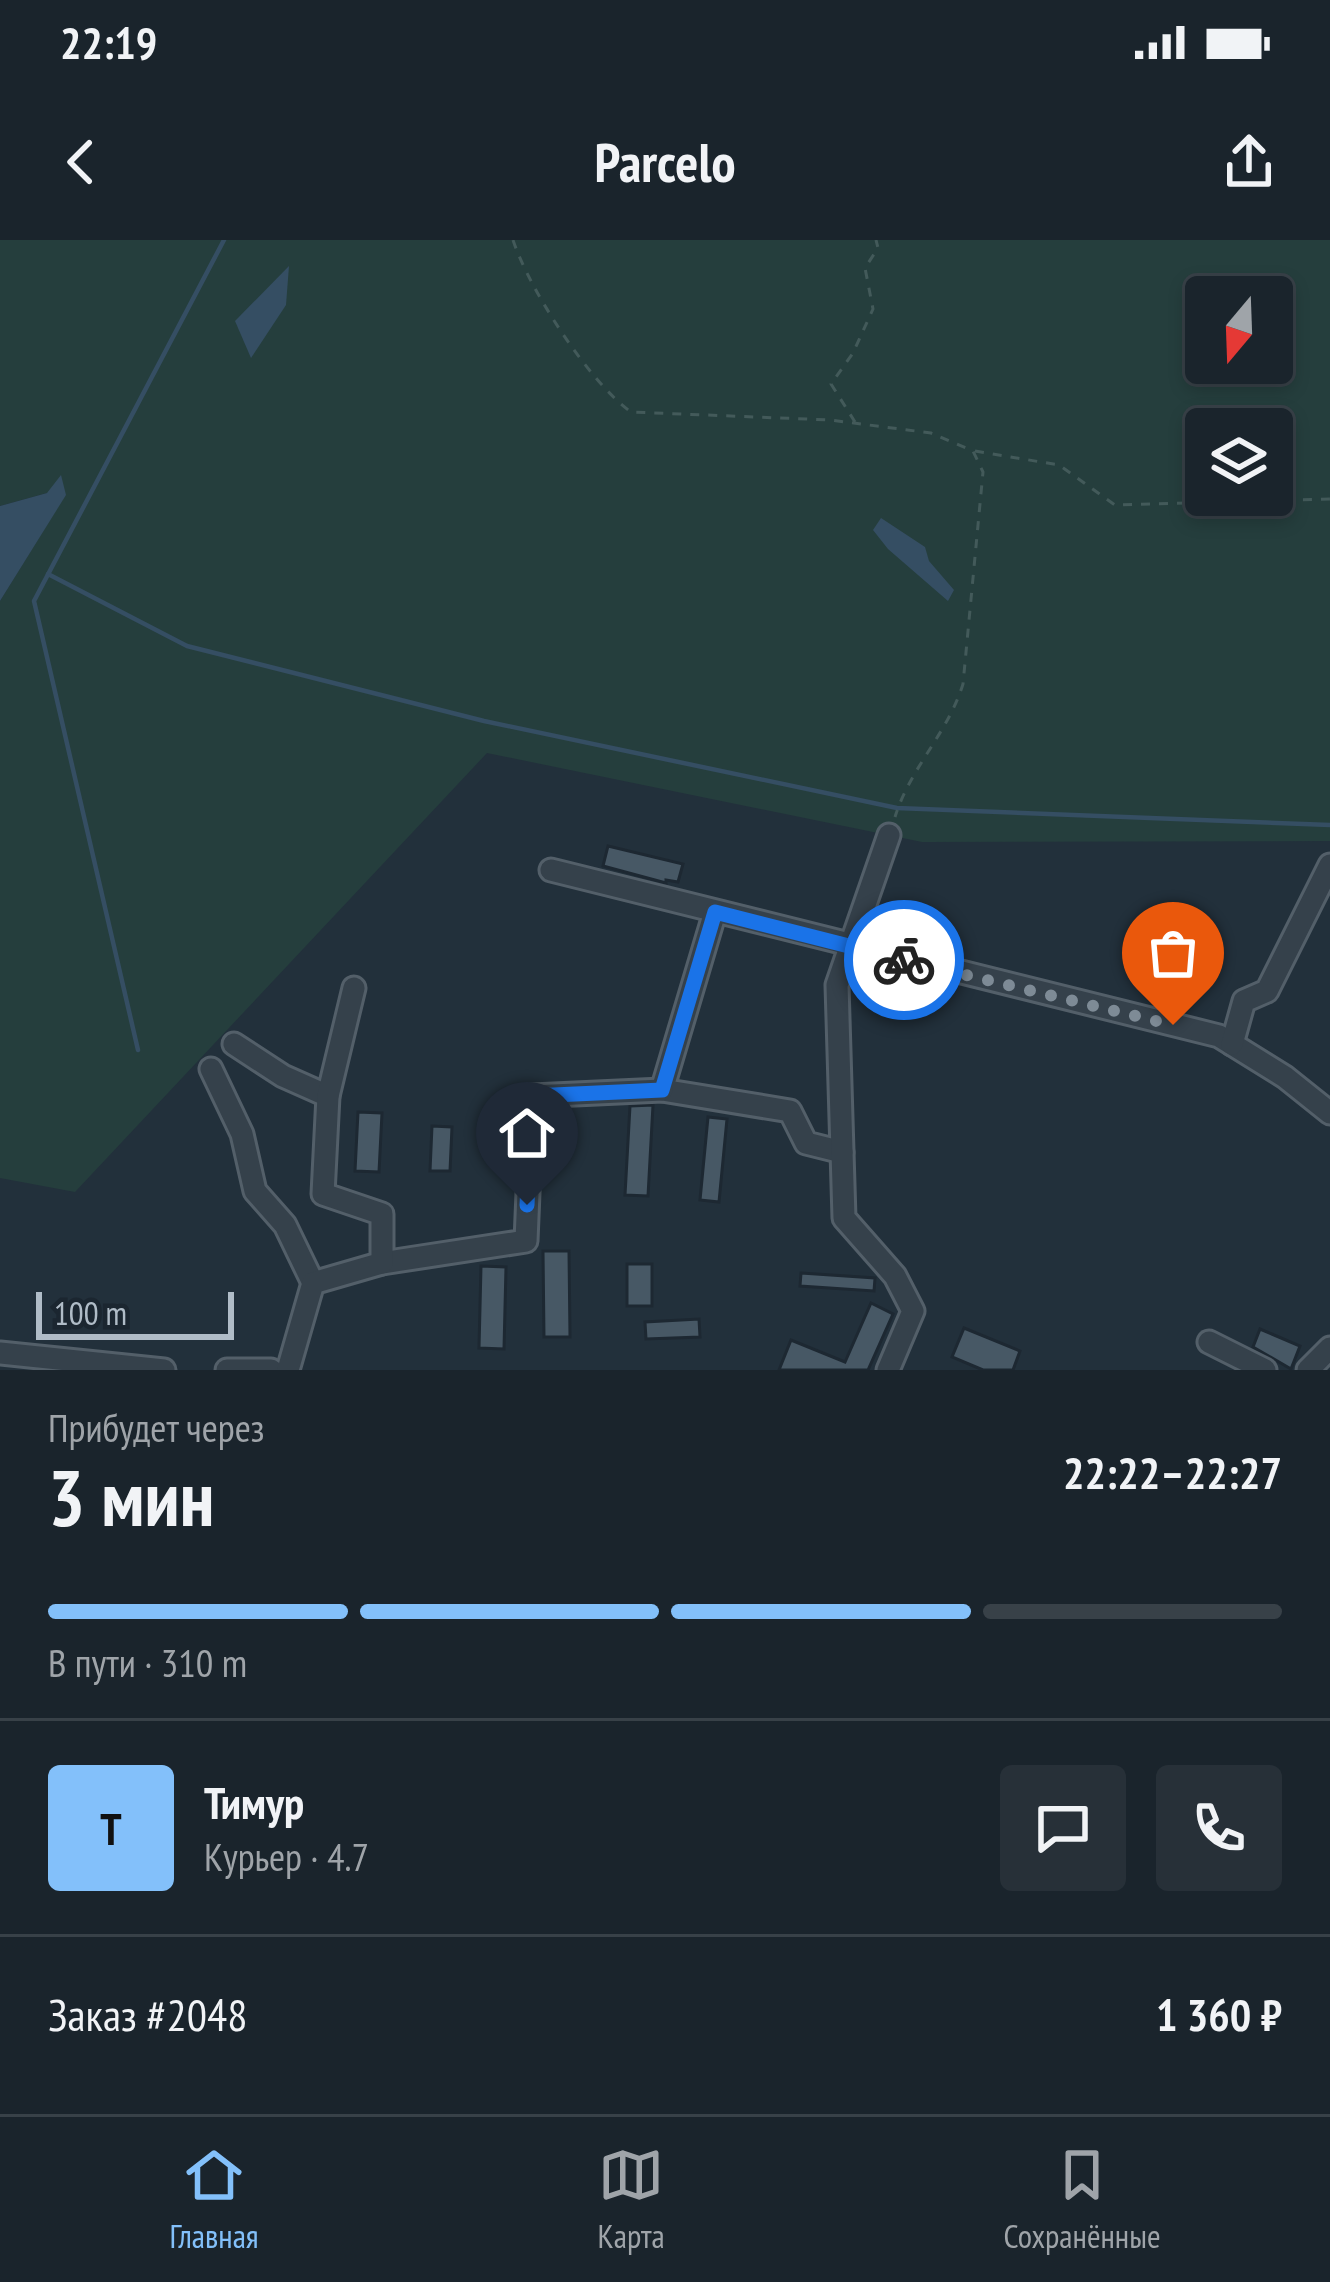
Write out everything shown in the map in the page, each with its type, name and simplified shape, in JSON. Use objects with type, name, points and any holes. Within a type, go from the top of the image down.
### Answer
[{"type":"street","points":[[888,1370],[914,1311],[895,1276],[844,1218],[837,986],[889,836]]},
{"type":"street","points":[[1232,1044],[1244,1001],[1267,992],[1330,865]]},
{"type":"street","points":[[551,870],[1220,1036],[1285,1077],[1330,1113]]},
{"type":"street","points":[[662,1090],[715,912]]},
{"type":"street","points":[[354,988],[328,1096],[322,1194],[382,1214],[382,1263]]},
{"type":"street","points":[[234,1044],[283,1076],[328,1096]]},
{"type":"street","points":[[211,1069],[242,1134],[255,1191],[285,1225],[313,1283],[288,1370]]},
{"type":"street","points":[[313,1283],[382,1263],[526,1241],[532,1096],[662,1090],[790,1111],[806,1143],[842,1152]]},
{"type":"street","points":[[1209,1342],[1264,1370]]},
{"type":"street","points":[[1308,1370],[1330,1348]]},
{"type":"street","points":[[0,1353],[164,1370]]},
{"type":"street","points":[[227,1370],[271,1370]]},
{"type":"path","points":[[513,240],[573,348],[611,398],[631,412],[729,413],[931,434],[974,451],[1059,465],[1115,506],[1330,499]]},
{"type":"path","points":[[856,423],[831,384],[853,353],[873,309],[865,268],[878,248],[876,240]]},
{"type":"path","points":[[889,836],[902,794],[953,716],[963,684],[983,472],[974,451]]},
{"type":"green space","points":[[0,240],[1330,240],[1330,841],[922,842],[487,753],[75,1192],[0,1178],[0,601],[66,494],[47,493],[0,506]]},
{"type":"water","points":[[289,266],[286,305],[251,358],[235,321]]},
{"type":"water","points":[[61,475],[66,495],[0,601],[0,506],[47,493]]},
{"type":"water","points":[[881,518],[925,547],[929,561],[954,590],[948,601],[888,549],[873,530]]},
{"type":"building","points":[[608,846],[683,864],[678,882],[603,866]]},
{"type":"building","points":[[653,1105],[648,1196],[625,1195],[630,1106]]},
{"type":"building","points":[[358,1112],[382,1113],[379,1172],[355,1171]]},
{"type":"building","points":[[708,1117],[727,1119],[719,1202],[700,1200]]},
{"type":"building","points":[[432,1126],[452,1127],[450,1171],[430,1171]]},
{"type":"building","points":[[543,1251],[569,1251],[570,1337],[544,1337]]},
{"type":"building","points":[[627,1264],[652,1264],[652,1306],[627,1306]]},
{"type":"building","points":[[481,1266],[506,1267],[504,1349],[479,1348]]},
{"type":"building","points":[[801,1273],[875,1278],[874,1291],[800,1286]]},
{"type":"building","points":[[871,1303],[893,1314],[868,1370],[779,1370],[791,1340],[845,1362]]},
{"type":"building","points":[[699,1319],[700,1337],[646,1339],[645,1322]]},
{"type":"building","points":[[964,1328],[1020,1351],[1013,1370],[983,1370],[952,1357]]},
{"type":"building","points":[[1260,1329],[1300,1346],[1291,1369],[1253,1347]]},
{"type":"waterway","points":[[138,1050],[34,601],[224,240]]},
{"type":"waterway","points":[[48,574],[187,646],[484,721],[897,808],[1330,825]]},
{"type":"way so far","points":[[904,960],[1173,1025]]},
{"type":"route","points":[[527,1205],[532,1096],[662,1090],[715,912],[904,960]]}]
